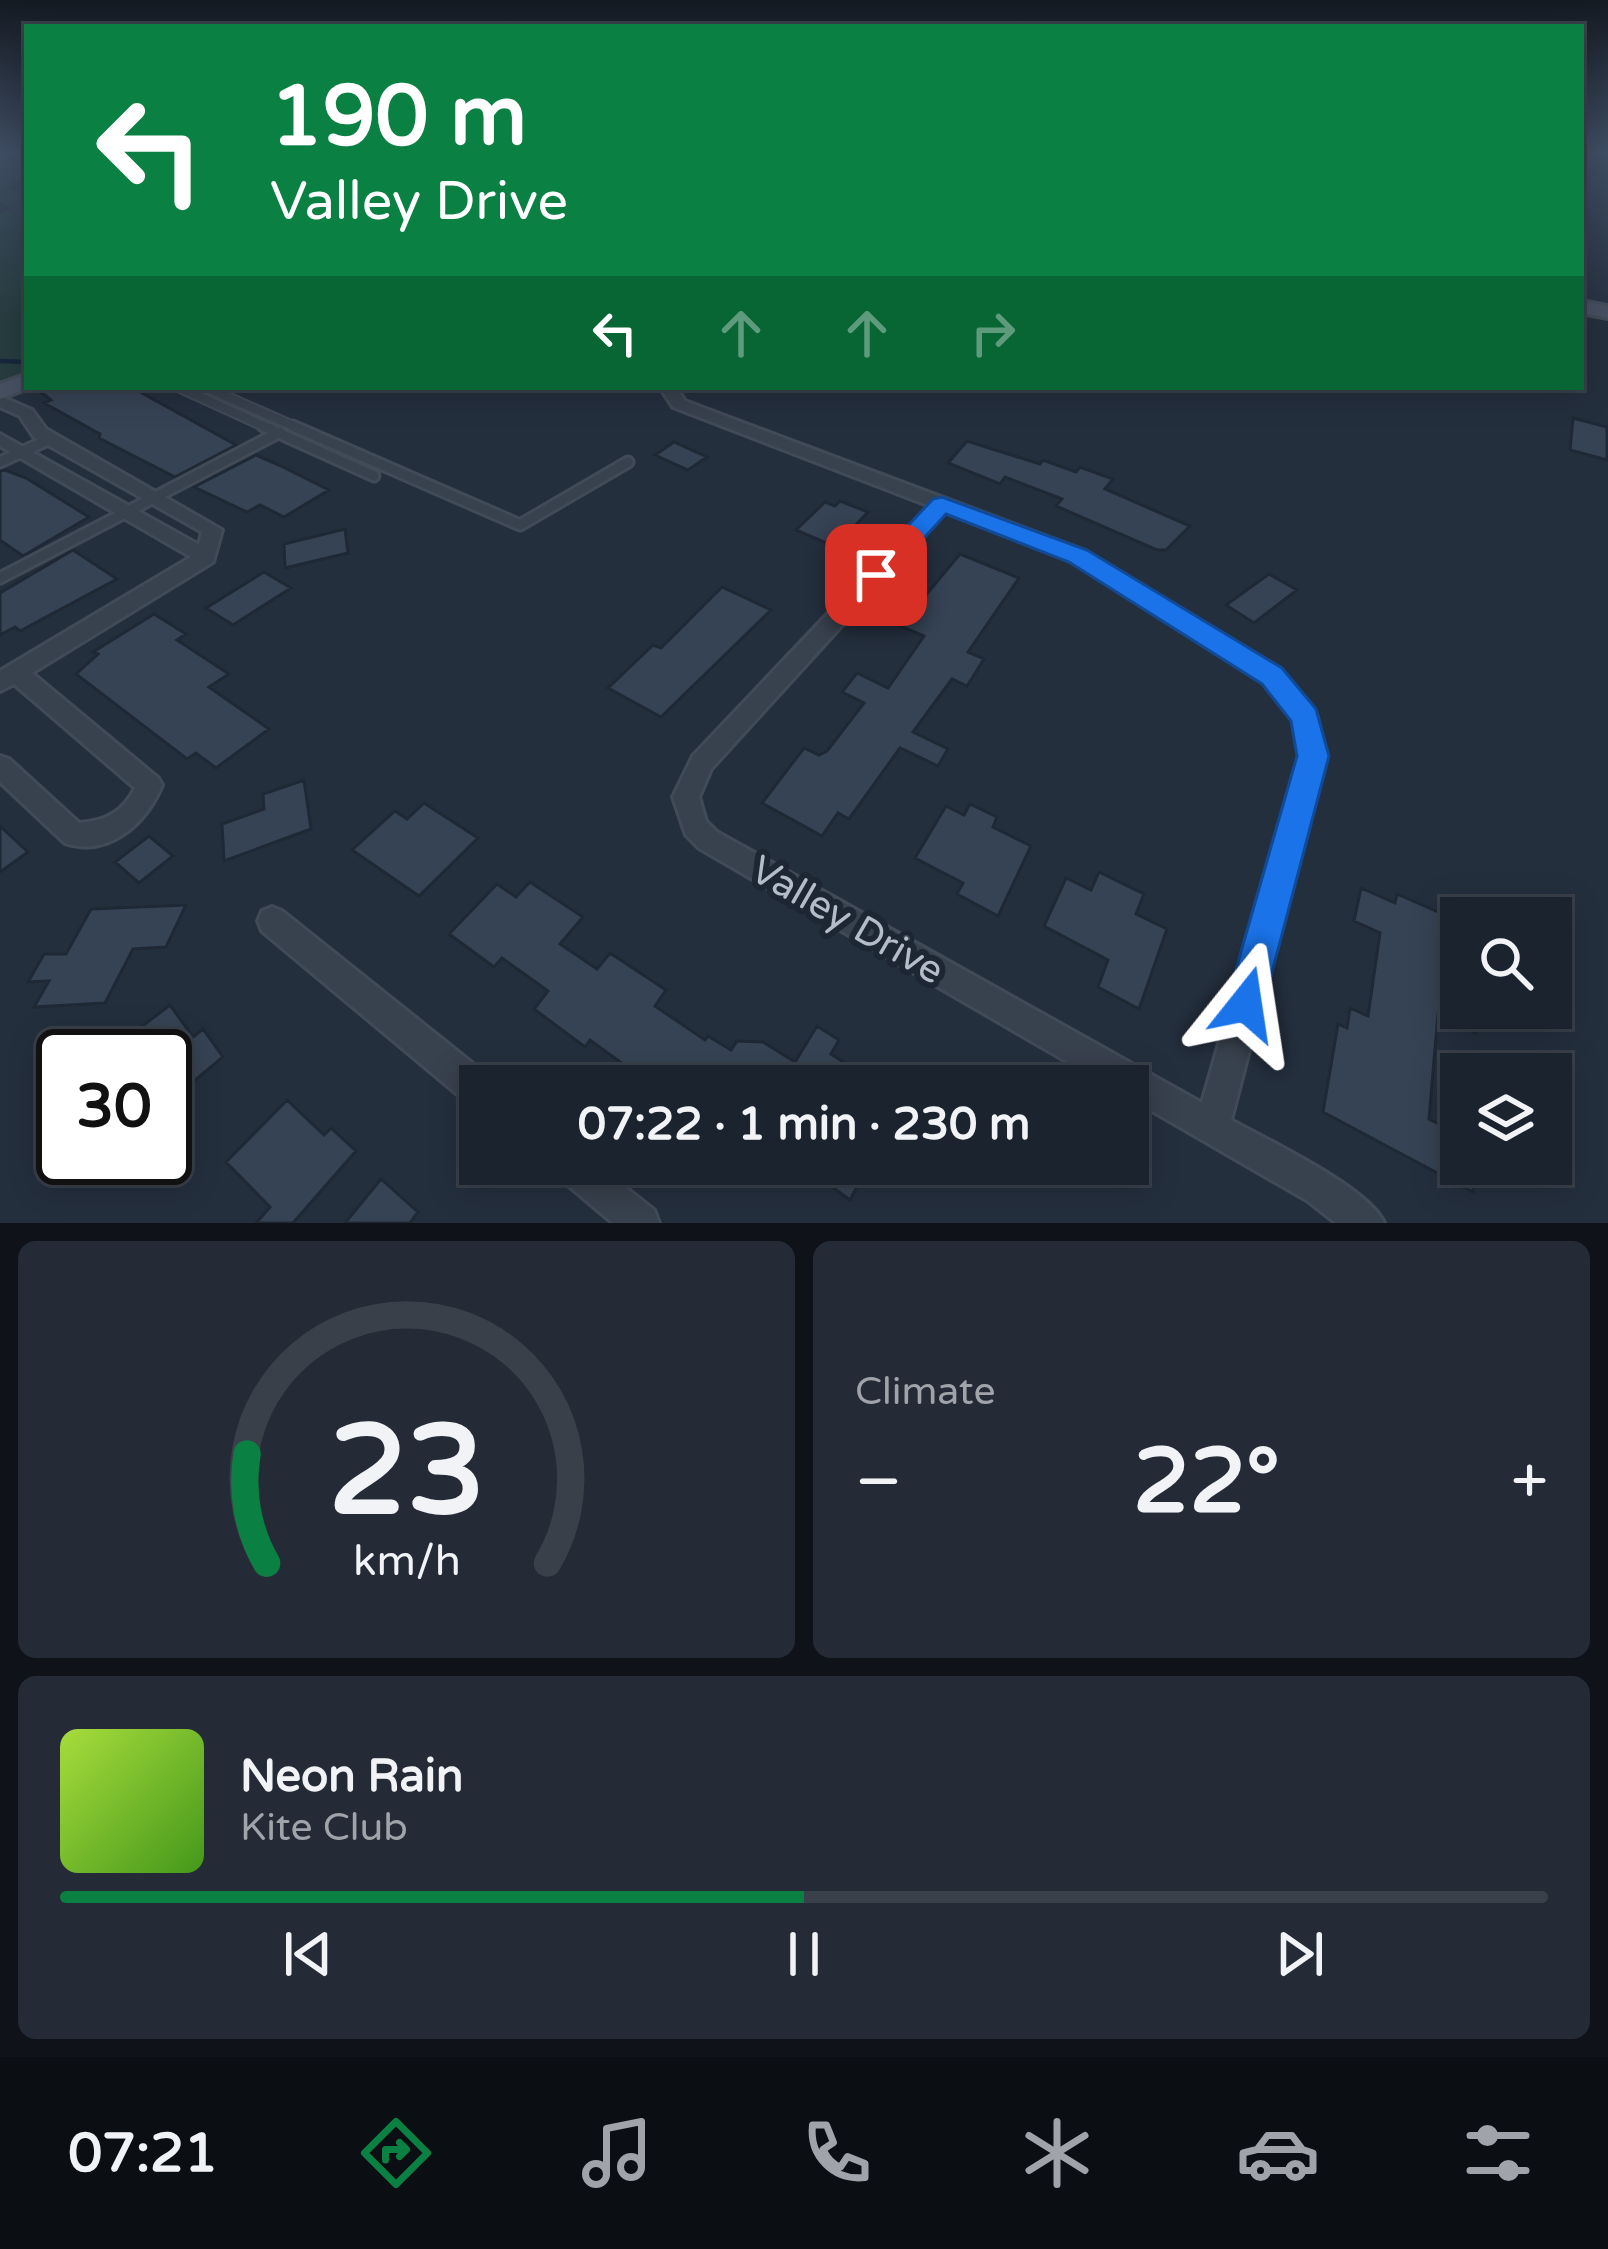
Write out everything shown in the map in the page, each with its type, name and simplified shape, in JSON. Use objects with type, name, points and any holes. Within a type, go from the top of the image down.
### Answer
[{"type":"street","points":[[670,390],[679,404],[1078,556],[1272,676],[1305,717],[1313,756],[1212,1127]]},
{"type":"street","points":[[0,401],[26,413],[50,439],[212,530],[206,557],[8,678],[149,784],[140,811],[108,833],[74,836],[0,766]]},
{"type":"street","points":[[0,439],[206,557]]},
{"type":"street","name":"Valley Drive","points":[[942,504],[702,763],[686,797],[688,812],[708,840],[1320,1189],[1366,1223]]},
{"type":"street","points":[[272,921],[459,1074]]},
{"type":"street","points":[[595,1185],[641,1223]]},
{"type":"lane","points":[[185,390],[374,476]]},
{"type":"lane","points":[[212,390],[520,525],[628,462]]},
{"type":"lane","points":[[0,578],[280,432]]},
{"type":"lane","points":[[0,462],[50,439]]},
{"type":"green space","points":[[24,211],[24,376],[0,386],[0,213]]},
{"type":"building","points":[[39,390],[136,390],[236,445],[175,477],[44,403],[51,400]]},
{"type":"building","points":[[1573,418],[1607,427],[1607,460],[1570,450]]},
{"type":"building","points":[[967,441],[1040,464],[1043,460],[1076,472],[1080,467],[1113,479],[1105,489],[1190,526],[1166,550],[1157,550],[1056,506],[1062,499],[1005,477],[1000,484],[948,463]]},
{"type":"building","points":[[674,442],[707,457],[688,470],[655,455]]},
{"type":"building","points":[[256,455],[329,490],[284,517],[260,505],[247,512],[194,487]]},
{"type":"building","points":[[0,471],[89,517],[23,556],[0,540]]},
{"type":"building","points":[[840,501],[868,512],[848,533],[839,530],[826,543],[796,530],[825,502],[835,506]]},
{"type":"building","points":[[345,529],[348,553],[285,568],[284,544]]},
{"type":"building","points":[[73,550],[117,579],[20,631],[15,627],[0,635],[0,593]]},
{"type":"building","points":[[960,554],[1019,578],[968,652],[984,659],[967,686],[952,679],[913,732],[948,749],[938,766],[900,748],[849,819],[838,813],[822,836],[762,803],[804,748],[819,755],[827,751],[864,703],[842,692],[857,673],[888,688],[924,636],[900,626]]},
{"type":"building","points":[[264,572],[291,588],[233,625],[206,608]]},
{"type":"building","points":[[1269,574],[1297,590],[1254,623],[1226,605]]},
{"type":"building","points":[[722,587],[771,610],[661,717],[608,688],[653,645],[661,648]]},
{"type":"building","points":[[154,614],[186,634],[177,640],[229,674],[209,687],[269,729],[216,768],[196,753],[187,759],[76,674],[98,654],[93,652]]},
{"type":"building","points":[[304,780],[311,829],[224,861],[222,824],[264,809],[263,794]]},
{"type":"building","points":[[424,803],[478,838],[419,896],[352,850],[395,811],[407,819]]},
{"type":"building","points":[[970,804],[997,817],[993,827],[1031,846],[998,916],[957,894],[963,883],[915,858],[946,806],[964,815]]},
{"type":"building","points":[[0,826],[28,852],[0,872]]},
{"type":"building","points":[[149,836],[173,856],[139,883],[115,862]]},
{"type":"building","points":[[1099,872],[1144,894],[1136,914],[1167,929],[1139,1009],[1098,987],[1108,960],[1044,926],[1066,878],[1091,890]]},
{"type":"building","points":[[530,882],[583,917],[560,944],[597,969],[610,953],[666,990],[655,1006],[705,1040],[708,1036],[731,1050],[737,1041],[763,1042],[795,1062],[817,1026],[839,1040],[831,1054],[848,1065],[624,1065],[590,1040],[585,1047],[534,1009],[548,991],[502,958],[494,967],[449,934],[497,884],[516,897]]},
{"type":"building","points":[[1361,888],[1395,903],[1397,894],[1440,913],[1440,1015],[1429,1119],[1440,1124],[1440,1174],[1323,1112],[1338,1024],[1347,1028],[1350,1008],[1368,1016],[1380,933],[1354,921]]},
{"type":"building","points":[[186,905],[166,947],[133,949],[105,1003],[34,1007],[49,981],[28,982],[44,954],[66,954],[91,909]]},
{"type":"building","points":[[170,1005],[187,1029],[138,1029]]},
{"type":"building","points":[[203,1029],[223,1057],[192,1083],[192,1036]]},
{"type":"building","points":[[287,1100],[324,1135],[331,1128],[356,1151],[293,1223],[256,1223],[270,1207],[226,1162]]},
{"type":"building","points":[[381,1179],[418,1212],[410,1223],[345,1223]]},
{"type":"building","points":[[830,1185],[858,1185],[850,1200]]},
{"type":"waterway","points":[[0,361],[24,362]]},
{"type":"route","points":[[876,575],[942,504],[1078,556],[1272,676],[1305,717],[1313,756],[1246,1004]]}]
